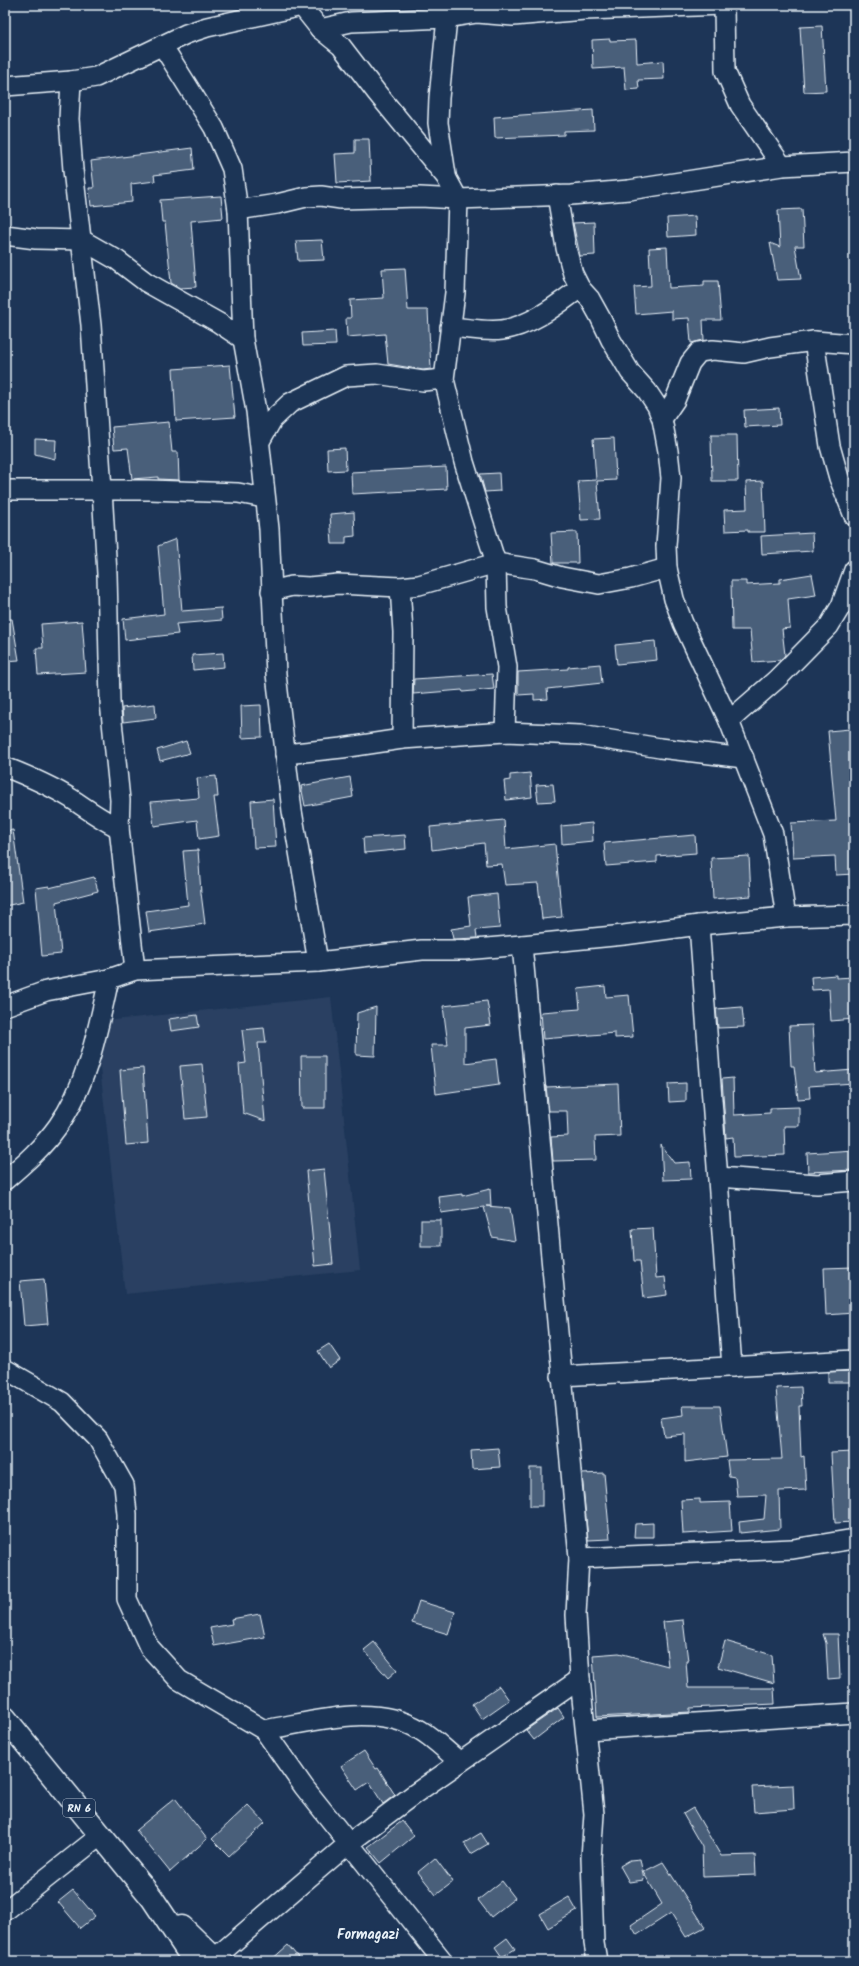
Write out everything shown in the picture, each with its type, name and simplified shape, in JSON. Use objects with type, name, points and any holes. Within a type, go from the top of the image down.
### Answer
[{"type":"main road","name":"RN 6","points":[[6,1722],[152,1898],[208,1960]]},
{"type":"street","points":[[5,86],[71,81],[96,77],[186,34],[208,27],[301,5],[320,29],[341,46],[377,93],[446,177],[458,199],[455,293],[444,379],[464,462],[496,563],[497,607],[507,667],[504,732]]},
{"type":"street","points":[[320,29],[351,22],[447,18],[476,9],[513,16],[585,10],[724,5],[725,71],[740,105],[782,166]]},
{"type":"street","points":[[446,177],[438,123],[447,18]]},
{"type":"street","points":[[162,45],[196,97],[226,153],[232,169],[238,210],[243,339],[256,411],[263,468],[264,498],[269,529],[276,674],[292,810],[318,962]]},
{"type":"street","points":[[71,81],[69,119],[73,170],[91,325],[102,490],[110,702],[120,800],[119,828],[135,970]]},
{"type":"street","points":[[238,210],[276,204],[306,197],[321,196],[341,199],[420,196],[458,199],[557,195],[629,190],[782,166],[854,162]]},
{"type":"street","points":[[557,195],[566,248],[573,274],[580,288],[590,299],[610,340],[630,372],[648,390],[662,419],[671,478],[666,546],[667,568],[674,599],[683,622],[729,721],[773,834],[786,917]]},
{"type":"street","points":[[5,235],[36,239],[82,240],[117,260],[146,282],[219,323],[243,339]]},
{"type":"street","points":[[450,327],[502,330],[522,324],[546,312],[580,288]]},
{"type":"street","points":[[662,419],[675,400],[690,363],[699,352],[712,350],[744,353],[770,347],[814,341],[854,344]]},
{"type":"street","points":[[814,341],[830,446],[839,478],[854,516]]},
{"type":"street","points":[[260,441],[272,420],[290,403],[316,389],[346,376],[377,374],[423,381],[444,379]]},
{"type":"street","points":[[5,490],[102,490],[238,493],[264,498]]},
{"type":"street","points":[[271,591],[292,586],[309,587],[338,584],[400,588],[419,585],[496,563],[535,569],[562,577],[599,584],[631,578],[667,568]]},
{"type":"street","points":[[729,721],[777,679],[829,626],[841,606],[854,570]]},
{"type":"street","points":[[400,588],[403,632],[402,739]]},
{"type":"street","points":[[285,754],[342,748],[402,739],[504,732],[580,735],[660,748],[744,758]]},
{"type":"street","points":[[5,767],[37,780],[71,799],[93,815],[119,828]]},
{"type":"street","points":[[5,1006],[46,991],[109,979],[135,970],[318,962],[422,950],[464,950],[522,945],[624,935],[699,925],[786,917],[854,915]]},
{"type":"street","points":[[699,925],[732,1367]]},
{"type":"street","points":[[522,945],[578,1558],[576,1615],[580,1679],[594,1814],[591,1858],[594,1944],[597,1961]]},
{"type":"street","points":[[5,1180],[35,1154],[59,1125],[73,1100],[91,1057],[109,979]]},
{"type":"street","points":[[718,1177],[817,1184],[854,1181]]},
{"type":"street","points":[[561,1376],[854,1360]]},
{"type":"street","points":[[5,1369],[62,1402],[98,1438],[124,1485],[127,1514],[127,1599],[149,1647],[179,1680],[264,1730],[304,1787],[348,1844],[443,1961]]},
{"type":"street","points":[[578,1558],[793,1549],[854,1539]]},
{"type":"street","points":[[208,1960],[348,1844],[460,1762],[495,1740],[580,1679]]},
{"type":"street","points":[[586,1730],[854,1713]]},
{"type":"street","points":[[264,1730],[351,1716],[389,1717],[420,1730],[460,1762]]},
{"type":"street","points":[[5,1911],[101,1835]]},
{"type":"shaded area","points":[[331,997],[360,1270],[125,1294],[95,1022]]},
{"type":"building","points":[[822,26],[826,91],[804,92],[800,27]]},
{"type":"building","points":[[610,39],[610,41],[636,40],[637,63],[663,61],[664,79],[638,80],[639,89],[626,90],[624,67],[593,69],[592,40]]},
{"type":"building","points":[[593,110],[594,130],[564,131],[564,135],[495,138],[494,117]]},
{"type":"building","points":[[355,139],[369,139],[371,181],[337,183],[335,154],[355,153]]},
{"type":"building","points":[[192,148],[194,170],[154,175],[155,181],[131,184],[132,202],[91,206],[89,188],[94,188],[91,161]]},
{"type":"building","points":[[221,196],[223,218],[191,221],[196,287],[180,288],[171,283],[165,222],[162,222],[160,200]]},
{"type":"building","points":[[802,209],[804,246],[795,246],[801,279],[777,280],[770,243],[780,247],[778,210]]},
{"type":"building","points":[[695,216],[696,235],[668,237],[667,218]]},
{"type":"building","points":[[594,222],[595,255],[580,256],[573,223]]},
{"type":"building","points":[[322,240],[324,260],[298,261],[296,241]]},
{"type":"building","points":[[667,247],[669,288],[704,286],[704,281],[718,281],[721,320],[703,320],[704,340],[691,343],[689,318],[672,319],[672,311],[636,314],[634,287],[651,286],[649,248]]},
{"type":"building","points":[[405,268],[408,310],[428,310],[431,369],[423,370],[388,364],[385,334],[347,337],[346,318],[351,318],[350,300],[384,298],[382,269]]},
{"type":"building","points":[[335,331],[336,345],[303,346],[302,333]]},
{"type":"building","points":[[230,365],[235,417],[176,421],[173,369]]},
{"type":"building","points":[[779,408],[780,425],[745,427],[744,410]]},
{"type":"building","points":[[169,422],[172,452],[178,452],[179,480],[158,479],[158,477],[132,479],[128,448],[114,449],[112,427]]},
{"type":"building","points":[[711,435],[737,435],[738,481],[712,481]]},
{"type":"building","points":[[614,438],[616,480],[597,481],[600,519],[581,520],[578,481],[596,480],[593,439]]},
{"type":"building","points":[[35,439],[56,440],[55,459],[35,454]]},
{"type":"building","points":[[345,448],[346,470],[328,471],[327,449]]},
{"type":"building","points":[[446,467],[447,489],[352,494],[351,472]]},
{"type":"building","points":[[499,473],[500,491],[485,492],[480,474]]},
{"type":"building","points":[[763,481],[765,532],[748,532],[748,530],[725,531],[724,510],[747,509],[746,482]]},
{"type":"building","points":[[354,512],[355,536],[346,537],[346,544],[332,544],[330,514]]},
{"type":"building","points":[[577,532],[578,563],[553,563],[551,533]]},
{"type":"building","points":[[812,533],[813,551],[762,554],[761,536]]},
{"type":"building","points":[[176,539],[182,611],[221,608],[222,620],[176,624],[178,634],[125,640],[123,619],[164,614],[158,546]]},
{"type":"building","points":[[812,574],[816,595],[788,599],[790,628],[782,629],[785,655],[781,660],[753,662],[750,630],[732,630],[731,581],[746,581],[746,585],[780,583],[780,579]]},
{"type":"building","points":[[5,619],[12,619],[19,660],[5,661]]},
{"type":"building","points":[[82,621],[86,672],[38,675],[36,648],[43,648],[41,624]]},
{"type":"building","points":[[655,641],[657,660],[617,664],[615,645]]},
{"type":"building","points":[[223,653],[224,667],[193,670],[192,655]]},
{"type":"building","points":[[600,664],[602,683],[547,689],[548,699],[534,700],[534,694],[518,695],[518,672],[568,669],[568,667]]},
{"type":"building","points":[[492,674],[494,689],[413,694],[414,679]]},
{"type":"building","points":[[155,704],[156,718],[123,722],[122,708]]},
{"type":"building","points":[[261,705],[262,737],[242,738],[241,706]]},
{"type":"building","points":[[850,729],[854,779],[854,790],[852,790],[854,874],[836,875],[835,856],[793,858],[791,823],[836,821],[828,731]]},
{"type":"building","points":[[186,741],[190,753],[160,761],[157,750]]},
{"type":"building","points":[[530,773],[532,797],[506,800],[504,781],[510,780],[510,775]]},
{"type":"building","points":[[216,776],[218,797],[214,797],[219,836],[199,839],[197,820],[154,826],[151,802],[199,798],[197,778]]},
{"type":"building","points":[[350,777],[353,797],[305,806],[301,786]]},
{"type":"building","points":[[553,784],[555,801],[538,802],[536,785]]},
{"type":"building","points":[[273,799],[276,847],[254,848],[251,801]]},
{"type":"building","points":[[504,820],[506,849],[555,844],[562,917],[542,919],[538,883],[505,885],[502,864],[486,865],[484,843],[432,850],[430,827]]},
{"type":"building","points":[[592,823],[593,841],[562,844],[561,826]]},
{"type":"building","points":[[13,830],[23,902],[5,906],[5,831]]},
{"type":"building","points":[[405,835],[406,849],[364,853],[363,838]]},
{"type":"building","points":[[695,835],[696,853],[657,856],[657,862],[606,866],[604,843]]},
{"type":"building","points":[[198,850],[205,924],[149,932],[146,911],[188,905],[183,851]]},
{"type":"building","points":[[749,856],[751,896],[713,899],[711,858]]},
{"type":"building","points":[[94,877],[98,891],[56,902],[61,954],[42,956],[36,888],[49,886],[49,888]]},
{"type":"building","points":[[497,894],[500,928],[476,930],[477,938],[453,939],[451,929],[471,926],[468,897]]},
{"type":"building","points":[[836,975],[836,978],[854,977],[854,1019],[831,1021],[829,989],[812,990],[811,977]]},
{"type":"building","points":[[605,986],[606,997],[629,995],[633,1037],[615,1038],[615,1033],[543,1039],[541,1012],[580,1009],[578,989]]},
{"type":"building","points":[[487,1001],[491,1025],[465,1028],[465,1063],[496,1059],[499,1085],[436,1094],[431,1045],[448,1045],[443,1006]]},
{"type":"building","points":[[376,1007],[375,1056],[356,1055],[357,1013]]},
{"type":"building","points":[[742,1007],[744,1027],[718,1028],[716,1009]]},
{"type":"building","points":[[197,1015],[199,1027],[171,1031],[169,1019]]},
{"type":"building","points":[[812,1025],[815,1073],[854,1070],[854,1083],[809,1086],[810,1098],[798,1099],[794,1066],[791,1066],[789,1026]]},
{"type":"building","points":[[264,1028],[266,1043],[258,1043],[265,1121],[243,1113],[239,1064],[246,1063],[242,1030]]},
{"type":"building","points":[[301,1056],[325,1056],[325,1108],[302,1108]]},
{"type":"building","points":[[202,1064],[207,1117],[185,1119],[180,1066]]},
{"type":"building","points":[[143,1068],[148,1143],[126,1145],[120,1070]]},
{"type":"building","points":[[733,1078],[734,1115],[770,1113],[770,1108],[799,1107],[799,1126],[784,1126],[785,1155],[734,1157],[733,1137],[726,1138],[722,1079]]},
{"type":"building","points":[[686,1083],[686,1101],[669,1102],[668,1084]]},
{"type":"building","points":[[618,1084],[620,1136],[595,1137],[596,1160],[553,1161],[551,1137],[568,1136],[567,1111],[549,1111],[546,1087]]},
{"type":"building","points":[[661,1145],[674,1163],[690,1162],[691,1179],[663,1180]]},
{"type":"building","points":[[854,1150],[854,1170],[808,1172],[807,1153]]},
{"type":"building","points":[[324,1169],[333,1264],[315,1266],[306,1171]]},
{"type":"building","points":[[490,1189],[491,1206],[486,1206],[510,1208],[515,1241],[492,1237],[484,1207],[441,1213],[439,1197],[462,1194],[462,1196]]},
{"type":"building","points":[[421,1220],[441,1220],[441,1246],[421,1246]]},
{"type":"building","points":[[653,1228],[656,1278],[665,1277],[667,1295],[644,1298],[640,1261],[634,1261],[632,1229]]},
{"type":"building","points":[[854,1267],[854,1313],[826,1315],[824,1268]]},
{"type":"building","points":[[44,1279],[48,1324],[24,1326],[20,1281]]},
{"type":"building","points":[[329,1344],[340,1360],[329,1368],[318,1351]]},
{"type":"building","points":[[852,1371],[852,1382],[828,1382],[828,1372]]},
{"type":"building","points":[[801,1387],[802,1406],[799,1406],[801,1457],[804,1456],[806,1490],[779,1491],[780,1529],[740,1533],[739,1522],[764,1519],[766,1495],[737,1496],[735,1477],[729,1476],[727,1460],[782,1459],[776,1388]]},
{"type":"building","points":[[682,1406],[720,1406],[727,1457],[685,1462],[685,1434],[664,1436],[661,1418],[683,1415]]},
{"type":"building","points":[[498,1448],[500,1467],[472,1469],[471,1450]]},
{"type":"building","points":[[854,1452],[854,1469],[852,1469],[854,1522],[835,1523],[831,1453]]},
{"type":"building","points":[[530,1468],[542,1468],[542,1506],[530,1506]]},
{"type":"building","points":[[604,1473],[610,1539],[588,1540],[582,1474]]},
{"type":"building","points":[[700,1499],[700,1503],[730,1502],[732,1531],[683,1534],[681,1500]]},
{"type":"building","points":[[653,1523],[653,1537],[634,1537],[635,1524]]},
{"type":"building","points":[[419,1601],[455,1612],[448,1634],[412,1623]]},
{"type":"building","points":[[260,1614],[265,1637],[214,1646],[210,1628],[232,1624],[231,1619]]},
{"type":"building","points":[[683,1620],[688,1661],[686,1661],[688,1688],[774,1688],[775,1704],[690,1708],[690,1712],[597,1717],[593,1655],[619,1653],[668,1666],[663,1622]]},
{"type":"building","points":[[823,1634],[838,1634],[840,1678],[828,1679],[826,1643]]},
{"type":"building","points":[[725,1641],[772,1655],[774,1683],[718,1667]]},
{"type":"building","points":[[374,1642],[397,1670],[388,1678],[364,1650]]},
{"type":"building","points":[[499,1686],[509,1700],[482,1719],[472,1704]]},
{"type":"building","points":[[558,1708],[564,1717],[534,1740],[526,1730]]},
{"type":"building","points":[[364,1751],[376,1769],[378,1768],[395,1795],[383,1804],[369,1782],[357,1790],[341,1766]]},
{"type":"building","points":[[793,1785],[794,1809],[754,1812],[752,1787]]},
{"type":"building","points":[[175,1798],[207,1839],[170,1872],[136,1830]]},
{"type":"building","points":[[248,1805],[265,1823],[229,1856],[212,1839]]},
{"type":"building","points":[[693,1808],[721,1856],[755,1855],[756,1875],[703,1877],[702,1847],[683,1814]]},
{"type":"building","points":[[402,1821],[414,1836],[381,1863],[368,1847]]},
{"type":"building","points":[[481,1833],[488,1844],[471,1854],[464,1843]]},
{"type":"building","points":[[435,1858],[453,1882],[436,1895],[418,1872]]},
{"type":"building","points":[[640,1859],[644,1880],[629,1882],[620,1866],[630,1860]]},
{"type":"building","points":[[663,1862],[705,1927],[686,1937],[671,1913],[637,1935],[631,1925],[662,1904],[643,1872]]},
{"type":"building","points":[[502,1881],[515,1898],[491,1917],[478,1900]]},
{"type":"building","points":[[73,1890],[95,1916],[80,1928],[58,1902]]},
{"type":"building","points":[[569,1897],[577,1911],[548,1928],[540,1914]]},
{"type":"building","points":[[507,1938],[515,1949],[502,1957],[495,1947]]},
{"type":"building","points":[[288,1945],[301,1961],[270,1961]]},
{"type":"district","name":"Formagazi","points":[[368,1934]]}]
